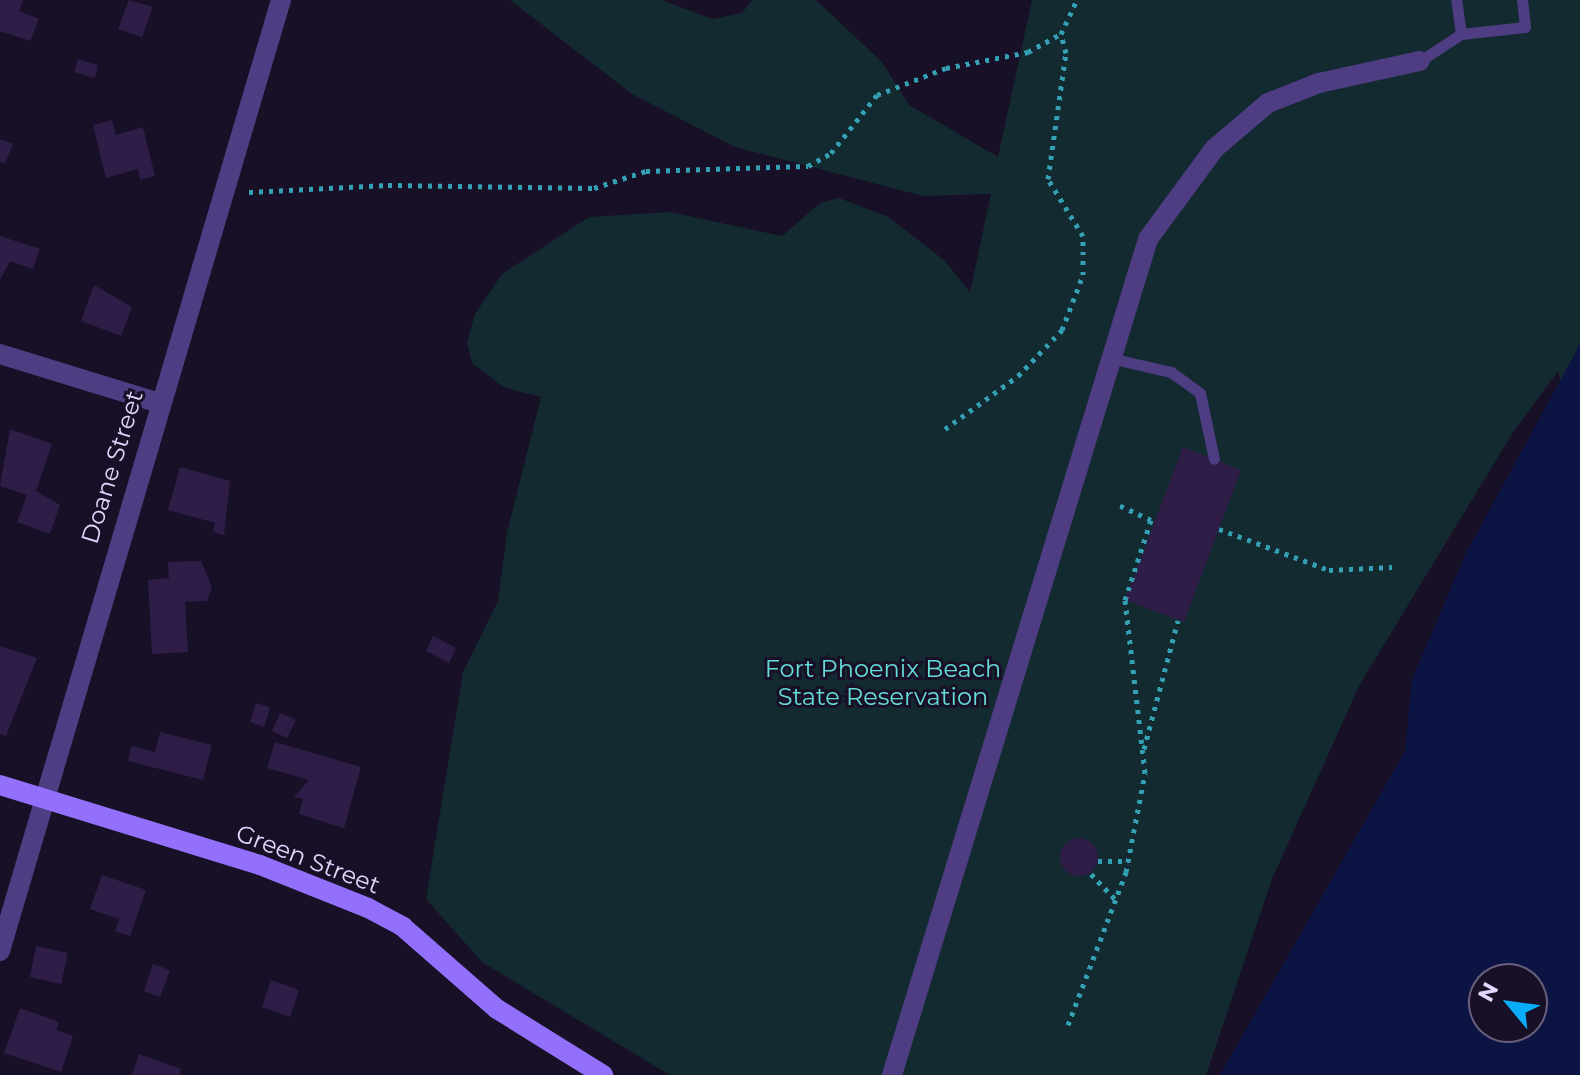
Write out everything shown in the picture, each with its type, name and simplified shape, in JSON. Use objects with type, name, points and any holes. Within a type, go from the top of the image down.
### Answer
[{"type":"main road","name":"Green Street","points":[[0,785],[260,865],[368,908],[403,927],[497,1009],[603,1075]]},
{"type":"street","name":"Doane Street","points":[[0,951],[159,403],[281,0]]},
{"type":"street","points":[[892,1075],[1148,239],[1214,149],[1295,91],[1420,61]]},
{"type":"street","points":[[0,354],[159,403]]},
{"type":"lane","points":[[1456,0],[1461,34]]},
{"type":"lane","points":[[1420,61],[1461,34],[1525,27],[1522,0]]},
{"type":"lane","points":[[1110,358],[1171,372],[1200,393],[1214,459]]},
{"type":"path","points":[[223,194],[388,185],[594,188],[646,171],[808,166],[831,153],[877,95],[946,68],[1028,52],[1061,34],[1077,0]]},
{"type":"path","points":[[945,429],[1018,376],[1062,330],[1083,275],[1083,236],[1048,179],[1066,53],[1061,34]]},
{"type":"path","points":[[1116,504],[1151,520],[1125,600],[1143,754]]},
{"type":"path","points":[[1219,529],[1329,570],[1392,567]]},
{"type":"path","points":[[1068,1025],[1128,861],[1143,754],[1178,620]]},
{"type":"path","points":[[1098,861],[1128,861]]},
{"type":"path","points":[[1091,874],[1116,900]]},
{"type":"green space","name":"Fort Phoenix Beach State Reservation","points":[[510,0],[662,0],[712,19],[742,13],[752,0],[816,0],[882,62],[909,105],[998,157],[1032,0],[1580,0],[1580,372],[1561,382],[1558,371],[1512,434],[1360,684],[1272,879],[1206,1075],[670,1075],[482,962],[426,899],[463,672],[498,601],[507,532],[541,397],[503,387],[472,363],[467,342],[475,314],[502,274],[589,217],[670,212],[782,236],[820,203],[839,198],[888,217],[944,260],[970,292],[991,194],[923,196],[735,147],[632,94]]},
{"type":"shaded area","points":[[1580,344],[1580,1075],[1220,1075],[1405,751],[1412,679],[1465,555]]},
{"type":"building","points":[[0,0],[23,0],[19,11],[39,19],[30,41],[0,31]]},
{"type":"building","points":[[129,0],[153,7],[142,37],[118,29]]},
{"type":"building","points":[[78,59],[98,65],[95,78],[74,72]]},
{"type":"building","points":[[112,120],[116,135],[143,127],[155,176],[140,180],[138,169],[106,178],[93,125]]},
{"type":"building","points":[[0,139],[13,144],[5,163],[0,162]]},
{"type":"building","points":[[0,236],[40,249],[33,269],[10,261],[0,280]]},
{"type":"building","points":[[94,285],[132,307],[121,336],[81,321]]},
{"type":"building","points":[[10,429],[52,444],[36,491],[60,505],[50,534],[17,522],[27,495],[0,486]]},
{"type":"building","points":[[1183,447],[1241,470],[1184,622],[1125,600]]},
{"type":"building","points":[[180,467],[230,481],[224,535],[213,532],[215,523],[168,510]]},
{"type":"building","points":[[201,561],[212,587],[207,601],[185,602],[188,652],[152,654],[148,580],[169,578],[168,562]]},
{"type":"building","points":[[433,636],[456,648],[449,663],[426,651]]},
{"type":"building","points":[[0,646],[37,658],[6,736],[0,734]]},
{"type":"building","points":[[256,703],[270,707],[264,727],[250,722]]},
{"type":"building","points":[[280,713],[296,720],[287,738],[272,731]]},
{"type":"building","points":[[160,732],[212,745],[203,780],[128,761],[131,746],[155,752]]},
{"type":"building","points":[[275,742],[361,767],[344,828],[299,814],[303,799],[294,797],[309,780],[267,768]]},
{"type":"building","points":[[1079,838],[1092,844],[1098,857],[1092,870],[1079,876],[1066,870],[1060,857],[1066,844]]},
{"type":"building","points":[[102,875],[146,890],[130,936],[115,931],[119,919],[90,909]]},
{"type":"building","points":[[36,946],[68,953],[61,984],[30,977]]},
{"type":"building","points":[[153,964],[170,970],[160,997],[144,991]]},
{"type":"building","points":[[271,980],[299,990],[290,1017],[262,1007]]},
{"type":"building","points":[[20,1008],[59,1022],[56,1030],[73,1036],[61,1072],[4,1053]]},
{"type":"building","points":[[139,1054],[181,1069],[179,1075],[132,1075]]}]
